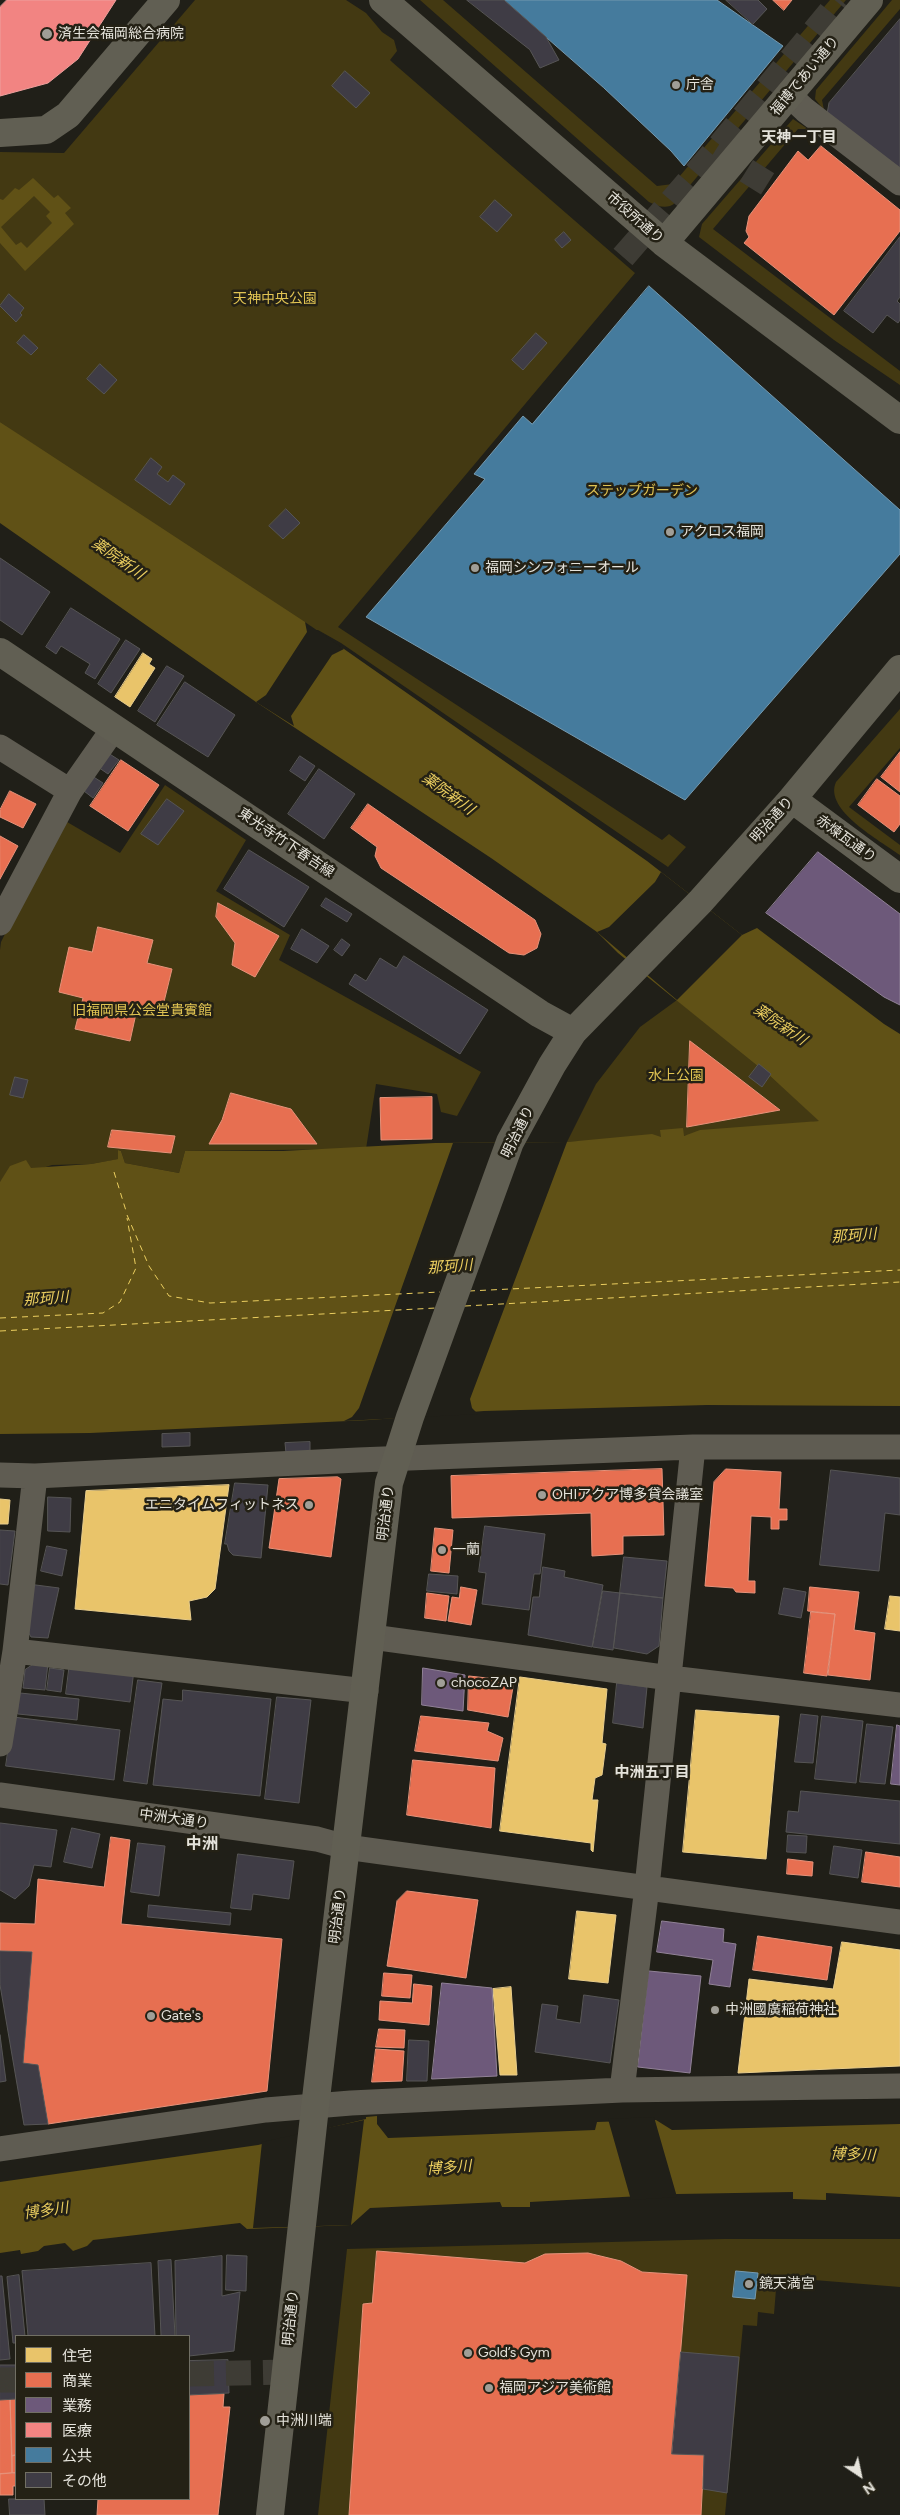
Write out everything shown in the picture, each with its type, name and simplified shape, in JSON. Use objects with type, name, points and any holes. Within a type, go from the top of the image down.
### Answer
[{"type":"street","points":[[0,133],[46,130],[68,115],[166,0]]},
{"type":"street","name":"市役所通り","points":[[384,0],[664,243],[900,420]]},
{"type":"street","name":"福博であい通り","points":[[664,243],[869,0]]},
{"type":"street","points":[[789,95],[804,110],[900,183]]},
{"type":"street","name":"東光寺竹下春吉線","points":[[0,652],[540,1014],[573,1032]]},
{"type":"street","name":"明治通り","points":[[270,2515],[314,2119],[366,1691],[389,1483],[410,1417],[510,1142],[552,1065],[573,1032],[635,966],[700,902],[792,799],[900,669]]},
{"type":"street","points":[[0,923],[70,790],[114,728]]},
{"type":"street","points":[[0,747],[70,790]]},
{"type":"street","name":"赤煉瓦通り","points":[[792,799],[900,879]]},
{"type":"street","points":[[0,1475],[35,1476],[397,1458],[693,1448],[900,1447]]},
{"type":"street","points":[[622,2090],[647,1887],[693,1448]]},
{"type":"street","points":[[0,1744],[14,1651],[10,1609],[35,1476]]},
{"type":"street","points":[[372,1637],[670,1678],[900,1705]]},
{"type":"street","points":[[14,1651],[366,1691]]},
{"type":"street","name":"中洲大通り","points":[[0,1795],[317,1839],[346,1847],[900,1922]]},
{"type":"street","points":[[0,2148],[266,2110],[314,2119],[351,2103],[622,2090],[900,2086]]},
{"type":"green space","name":"天神中央公園","points":[[195,0],[346,0],[366,13],[382,32],[394,40],[397,51],[390,60],[392,62],[635,273],[338,627],[662,840],[669,834],[686,847],[668,867],[341,643],[318,630],[309,631],[55,459],[48,459],[44,452],[0,422],[0,152],[64,153]]},
{"type":"green space","points":[[420,0],[443,0],[657,186],[673,184],[830,0],[846,0],[675,203],[665,207],[649,202]]},
{"type":"green space","points":[[892,0],[900,0],[900,9],[822,100],[824,110],[815,99],[816,90]]},
{"type":"green space","points":[[793,119],[808,129],[798,129],[713,229],[900,371],[900,385],[834,340],[699,237],[702,224]]},
{"type":"green space","points":[[900,709],[900,748],[849,807],[900,845],[900,855],[856,824],[838,803],[834,793],[836,782]]},
{"type":"green space","name":"旧福岡県公会堂貴賓館","points":[[165,785],[246,840],[216,891],[290,935],[279,960],[481,1072],[457,1116],[441,1112],[437,1094],[376,1084],[366,1149],[185,1151],[179,1173],[125,1163],[121,1151],[118,1150],[119,1159],[91,1164],[52,1165],[0,1182],[1,942],[62,819],[120,853]]},
{"type":"green space","name":"水上公園","points":[[677,1000],[770,1076],[820,1121],[683,1136],[567,1142],[596,1084],[640,1027]]},
{"type":"green space","points":[[724,2239],[900,2239],[900,2287],[777,2277],[774,2314],[758,2312],[757,2326],[743,2325],[725,2515],[701,2515],[704,2455],[672,2454],[687,2275],[642,2272],[621,2261],[525,2263],[378,2252],[372,2303],[363,2305],[349,2515],[318,2515],[347,2249]]},
{"type":"water","points":[[33,178],[54,198],[58,195],[71,208],[65,213],[74,224],[25,271],[0,243],[0,199],[3,200],[15,188],[19,190]],"holes":[[[34,196],[50,212],[46,216],[52,223],[27,248],[21,242],[16,245],[1,227]]]},
{"type":"water","points":[[0,422],[305,622],[330,642],[344,649],[647,861],[742,935],[757,928],[900,1034],[900,1406],[707,1405],[484,1411],[370,1420],[90,1433],[0,1434],[0,1182],[10,1166],[26,1160],[31,1168],[91,1164],[118,1159],[118,1150],[121,1151],[125,1163],[179,1173],[185,1151],[283,1151],[435,1143],[567,1142],[652,1134],[661,1137],[660,1130],[683,1128],[684,1136],[700,1130],[819,1121],[770,1076],[618,953],[597,932],[491,858],[256,702],[0,523]]},
{"type":"water","name":"博多川","points":[[377,2116],[377,2124],[388,2138],[595,2130],[597,2122],[656,2120],[672,2130],[900,2124],[900,2197],[826,2193],[826,2200],[793,2199],[793,2192],[678,2194],[530,2202],[530,2207],[502,2207],[500,2202],[370,2208],[351,2225],[247,2229],[240,2223],[93,2240],[87,2246],[73,2251],[65,2243],[44,2246],[38,2251],[21,2254],[20,2250],[0,2253],[0,2182],[258,2145],[366,2119],[366,2117]]},
{"type":"pier","points":[[305,622],[344,649],[332,655],[291,716],[294,726],[256,702],[266,695],[307,632]]},
{"type":"pier","points":[[661,872],[742,935],[677,1000],[597,932],[609,927],[655,882]]},
{"type":"pier","points":[[567,1142],[470,1399],[472,1408],[478,1414],[344,1421],[352,1417],[359,1408],[453,1143]]},
{"type":"pier","points":[[654,2117],[677,2197],[631,2200],[608,2119]]},
{"type":"pier","points":[[364,2120],[351,2225],[253,2228],[262,2142]]},
{"type":"building: 住宅","points":[[143,653],[152,659],[149,664],[155,668],[130,707],[115,697]]},
{"type":"building: 住宅","points":[[229,1485],[215,1589],[207,1597],[189,1601],[191,1620],[75,1609],[86,1491]]},
{"type":"building: 住宅","points":[[0,1499],[10,1500],[8,1524],[0,1524]]},
{"type":"building: 住宅","points":[[890,1596],[900,1597],[900,1631],[885,1629]]},
{"type":"building: 住宅","points":[[520,1677],[607,1689],[602,1743],[606,1744],[602,1775],[595,1778],[592,1800],[598,1800],[593,1852],[591,1850],[591,1843],[500,1831]]},
{"type":"building: 住宅","points":[[696,1710],[779,1716],[766,1859],[683,1852]]},
{"type":"building: 住宅","points":[[577,1911],[616,1915],[608,1983],[569,1979]]},
{"type":"building: 住宅","points":[[842,1942],[900,1950],[900,2066],[738,2073],[749,1979],[833,1989]]},
{"type":"building: 住宅","points":[[511,1987],[517,2075],[500,2075],[493,1989]]},
{"type":"building: 商業","points":[[773,0],[792,0],[784,10]]},
{"type":"building: 商業","points":[[821,146],[900,210],[900,231],[834,315],[744,243],[749,237],[746,231],[749,216],[798,151],[808,160]]},
{"type":"building: 商業","points":[[900,752],[900,792],[881,777]]},
{"type":"building: 商業","points":[[121,760],[159,785],[128,831],[90,806]]},
{"type":"building: 商業","points":[[877,779],[900,796],[900,824],[894,832],[858,805]]},
{"type":"building: 商業","points":[[10,791],[36,804],[23,828],[0,817],[0,810]]},
{"type":"building: 商業","points":[[368,804],[535,920],[541,934],[537,948],[524,955],[509,953],[381,868],[375,856],[377,847],[351,828]]},
{"type":"building: 商業","points":[[0,836],[18,846],[0,879]]},
{"type":"building: 商業","points":[[218,903],[279,936],[255,977],[232,965],[235,943],[216,917]]},
{"type":"building: 商業","name":"旧福岡県公会堂貴賓館","points":[[98,927],[153,940],[147,963],[172,969],[161,1014],[137,1009],[130,1041],[75,1029],[83,998],[59,992],[69,947],[92,952]]},
{"type":"building: 商業","points":[[690,1041],[723,1066],[780,1110],[687,1127]]},
{"type":"building: 商業","points":[[231,1093],[291,1109],[317,1144],[209,1144],[222,1120]]},
{"type":"building: 商業","points":[[432,1097],[432,1139],[381,1140],[380,1098]]},
{"type":"building: 商業","points":[[112,1130],[175,1136],[171,1153],[108,1147]]},
{"type":"building: 商業","points":[[662,1469],[664,1535],[623,1536],[623,1554],[592,1556],[591,1513],[452,1518],[451,1476]]},
{"type":"building: 商業","points":[[726,1469],[781,1472],[779,1509],[787,1509],[787,1520],[779,1520],[779,1529],[771,1529],[771,1517],[751,1516],[748,1581],[755,1581],[755,1593],[736,1592],[733,1588],[705,1586],[714,1482]]},
{"type":"building: 商業","points":[[338,1477],[341,1479],[331,1557],[269,1548],[279,1479]]},
{"type":"building: 商業","name":"一蘭","points":[[435,1528],[453,1530],[449,1573],[431,1571]]},
{"type":"building: 商業","points":[[461,1587],[477,1590],[471,1625],[448,1621],[452,1597],[459,1598]]},
{"type":"building: 商業","points":[[810,1587],[859,1592],[854,1630],[875,1633],[870,1680],[828,1675],[835,1614],[808,1611]]},
{"type":"building: 商業","points":[[427,1593],[449,1596],[446,1621],[425,1618]]},
{"type":"building: 商業","points":[[811,1612],[835,1614],[827,1676],[804,1673]]},
{"type":"building: 商業","points":[[469,1676],[514,1681],[508,1717],[468,1710]]},
{"type":"building: 商業","points":[[421,1716],[489,1723],[487,1731],[503,1738],[498,1761],[415,1751]]},
{"type":"building: 商業","points":[[413,1760],[495,1768],[491,1828],[407,1815]]},
{"type":"building: 商業","name":"Gate's","points":[[111,1837],[130,1840],[121,1924],[282,1939],[267,2091],[48,2124],[38,2065],[23,2063],[32,1952],[0,1951],[0,1923],[35,1924],[38,1879],[104,1887]]},
{"type":"building: 商業","points":[[866,1852],[900,1857],[900,1887],[862,1882]]},
{"type":"building: 商業","points":[[788,1859],[813,1862],[812,1876],[787,1874]]},
{"type":"building: 商業","points":[[407,1891],[478,1900],[466,1978],[387,1966],[397,1901]]},
{"type":"building: 商業","points":[[758,1936],[832,1947],[827,1980],[753,1970]]},
{"type":"building: 商業","points":[[384,1973],[412,1975],[410,1998],[382,1996]]},
{"type":"building: 商業","points":[[414,1984],[432,1986],[429,2025],[379,2020],[380,2001],[412,2003]]},
{"type":"building: 商業","points":[[379,2029],[405,2030],[404,2048],[376,2047]]},
{"type":"building: 商業","points":[[376,2049],[404,2051],[402,2081],[372,2082]]},
{"type":"building: 商業","points":[[377,2251],[525,2263],[545,2254],[588,2253],[621,2261],[642,2272],[687,2275],[672,2454],[704,2455],[701,2515],[349,2515],[363,2304],[372,2303]]},
{"type":"building: 商業","points":[[224,2394],[223,2407],[230,2407],[218,2515],[97,2515],[98,2500],[190,2500],[190,2395]]},
{"type":"building: 商業","points":[[15,2397],[15,2455],[12,2456],[10,2398]]},
{"type":"building: 商業","points":[[0,2398],[10,2398],[12,2473],[0,2474]]},
{"type":"building: 商業","points":[[15,2455],[15,2473],[12,2473],[12,2456]]},
{"type":"building: 商業","points":[[15,2473],[13,2495],[0,2495],[0,2474]]},
{"type":"building: 業務","points":[[818,852],[900,914],[900,1005],[884,997],[766,913]]},
{"type":"building: 業務","points":[[423,1668],[465,1675],[463,1711],[422,1705]]},
{"type":"building: 業務","points":[[897,1725],[900,1726],[900,1785],[891,1784]]},
{"type":"building: 業務","points":[[662,1921],[724,1929],[723,1942],[736,1944],[730,1987],[709,1984],[713,1960],[657,1952]]},
{"type":"building: 業務","points":[[649,1971],[701,1976],[690,2073],[638,2067]]},
{"type":"building: 業務","points":[[442,1983],[492,1988],[497,2076],[432,2079]]},
{"type":"building: 医療","name":"済生会福岡総合病院","points":[[7,0],[116,0],[78,59],[48,83],[0,96],[0,7]]},
{"type":"building: 公共","name":"庁舎","points":[[504,0],[717,0],[783,46],[684,166],[671,151],[604,88]]},
{"type":"building: 公共","name":"ステップガーデン","points":[[649,286],[900,510],[900,554],[685,800],[366,617],[485,479],[474,474],[523,416],[532,424]]},
{"type":"building: 公共","points":[[736,2271],[758,2273],[755,2299],[733,2297]]},
{"type":"building: その他","points":[[467,0],[504,0],[546,37],[559,60],[540,68],[530,50]]},
{"type":"building: その他","points":[[726,0],[758,0],[767,9],[753,24]]},
{"type":"building: その他","points":[[900,19],[900,168],[827,114],[829,103]]},
{"type":"building: その他","points":[[345,71],[370,93],[356,108],[332,86]]},
{"type":"building: その他","points":[[495,200],[512,215],[497,232],[480,217]]},
{"type":"building: その他","points":[[564,232],[571,240],[562,248],[555,240]]},
{"type":"building: その他","points":[[900,237],[900,297],[897,301],[900,304],[900,320],[898,323],[887,315],[873,333],[844,311]]},
{"type":"building: その他","points":[[9,294],[24,308],[20,313],[22,315],[16,322],[0,306]]},
{"type":"building: その他","points":[[536,333],[547,343],[523,370],[512,360]]},
{"type":"building: その他","points":[[24,335],[38,348],[31,355],[17,343]]},
{"type":"building: その他","points":[[100,364],[117,380],[104,394],[87,379]]},
{"type":"building: その他","points":[[151,458],[162,467],[157,474],[168,482],[173,475],[185,484],[170,505],[135,480]]},
{"type":"building: その他","points":[[286,509],[300,523],[283,539],[269,526]]},
{"type":"building: その他","points":[[0,558],[50,592],[22,635],[0,620]]},
{"type":"building: その他","points":[[71,608],[120,639],[95,679],[85,673],[90,664],[61,646],[56,654],[46,647]]},
{"type":"building: その他","points":[[126,640],[140,649],[111,693],[98,684]]},
{"type":"building: その他","points":[[167,666],[184,676],[155,722],[138,711]]},
{"type":"building: その他","points":[[185,682],[235,715],[208,757],[157,725]]},
{"type":"building: その他","points":[[105,751],[119,760],[108,774],[95,765]]},
{"type":"building: その他","points":[[300,756],[315,766],[305,781],[290,771]]},
{"type":"building: その他","points":[[319,769],[355,794],[324,839],[288,814]]},
{"type":"building: その他","points":[[89,774],[103,783],[93,798],[80,788]]},
{"type":"building: その他","points":[[167,799],[184,811],[158,845],[141,834]]},
{"type":"building: その他","points":[[249,850],[309,887],[284,927],[224,889]]},
{"type":"building: その他","points":[[326,898],[352,914],[347,922],[321,906]]},
{"type":"building: その他","points":[[302,929],[329,946],[317,963],[291,949]]},
{"type":"building: その他","points":[[342,939],[350,945],[342,956],[334,950]]},
{"type":"building: その他","points":[[404,956],[488,1010],[460,1054],[349,984],[355,974],[366,981],[380,958],[396,968]]},
{"type":"building: その他","points":[[759,1064],[771,1074],[762,1087],[749,1077]]},
{"type":"building: その他","points":[[15,1077],[28,1080],[23,1098],[10,1095]]},
{"type":"building: その他","points":[[190,1433],[190,1446],[162,1447],[162,1434]]},
{"type":"building: その他","points":[[310,1442],[310,1452],[286,1453],[285,1443]]},
{"type":"building: その他","points":[[831,1470],[900,1478],[900,1515],[885,1513],[879,1571],[820,1565]]},
{"type":"building: その他","points":[[235,1483],[268,1485],[261,1558],[233,1555],[229,1551],[227,1544],[225,1544]]},
{"type":"building: その他","points":[[48,1497],[71,1498],[70,1532],[48,1531]]},
{"type":"building: その他","points":[[485,1526],[545,1534],[540,1574],[534,1574],[529,1610],[482,1604],[486,1573],[479,1572]]},
{"type":"building: その他","points":[[0,1530],[15,1531],[8,1585],[0,1584]]},
{"type":"building: その他","points":[[47,1546],[67,1550],[62,1576],[41,1571]]},
{"type":"building: その他","points":[[624,1557],[667,1561],[663,1598],[620,1593]]},
{"type":"building: その他","points":[[543,1567],[565,1571],[564,1577],[603,1585],[592,1647],[528,1635],[533,1597],[539,1597]]},
{"type":"building: その他","points":[[429,1574],[458,1576],[457,1594],[427,1591]]},
{"type":"building: その他","points":[[28,1584],[59,1588],[48,1638],[31,1637],[24,1624]]},
{"type":"building: その他","points":[[784,1588],[806,1592],[801,1618],[779,1614]]},
{"type":"building: その他","points":[[603,1591],[620,1593],[613,1650],[593,1647]]},
{"type":"building: その他","points":[[620,1593],[663,1598],[659,1646],[647,1654],[614,1648]]},
{"type":"building: その他","points":[[37,1662],[48,1663],[45,1690],[23,1688],[25,1670]]},
{"type":"building: その他","points":[[70,1662],[134,1670],[130,1702],[66,1694]]},
{"type":"building: その他","points":[[50,1668],[64,1670],[61,1692],[47,1690]]},
{"type":"building: その他","points":[[138,1680],[162,1683],[147,1784],[124,1781]]},
{"type":"building: その他","points":[[617,1683],[647,1687],[643,1728],[613,1723]]},
{"type":"building: その他","points":[[183,1690],[271,1699],[260,1796],[153,1785],[163,1699],[182,1701]]},
{"type":"building: その他","points":[[20,1693],[79,1699],[77,1720],[18,1714]]},
{"type":"building: その他","points":[[277,1697],[311,1700],[299,1803],[265,1799]]},
{"type":"building: その他","points":[[801,1714],[818,1716],[813,1763],[795,1762]]},
{"type":"building: その他","points":[[822,1716],[863,1721],[856,1783],[815,1779]]},
{"type":"building: その他","points":[[13,1717],[120,1730],[114,1780],[6,1766]]},
{"type":"building: その他","points":[[867,1724],[893,1727],[885,1784],[860,1782]]},
{"type":"building: その他","points":[[801,1791],[900,1801],[900,1844],[786,1832],[788,1811],[798,1812]]},
{"type":"building: その他","points":[[0,1823],[57,1830],[51,1867],[34,1865],[29,1886],[15,1899],[0,1890]]},
{"type":"building: その他","points":[[72,1828],[100,1834],[92,1868],[64,1862]]},
{"type":"building: その他","points":[[788,1835],[807,1836],[806,1853],[787,1852]]},
{"type":"building: その他","points":[[138,1843],[165,1846],[159,1896],[131,1892]]},
{"type":"building: その他","points":[[834,1846],[862,1850],[858,1878],[830,1874]]},
{"type":"building: その他","points":[[238,1854],[294,1861],[289,1899],[253,1894],[251,1910],[231,1908]]},
{"type":"building: その他","points":[[149,1905],[231,1913],[230,1925],[148,1917]]},
{"type":"building: その他","points":[[0,1951],[32,1952],[23,2063],[38,2065],[48,2124],[24,2125],[0,1985]]},
{"type":"building: その他","points":[[584,1995],[619,2000],[610,2063],[535,2052],[542,2004],[558,2006],[556,2019],[580,2023]]},
{"type":"building: その他","points":[[0,2035],[6,2081],[0,2082]]},
{"type":"building: その他","points":[[409,2040],[429,2041],[427,2081],[407,2081]]},
{"type":"building: その他","points":[[227,2255],[247,2256],[246,2291],[226,2290]]},
{"type":"building: その他","points":[[222,2256],[222,2296],[240,2292],[234,2351],[190,2356],[190,2335],[176,2335],[175,2261]]},
{"type":"building: その他","points":[[171,2260],[175,2335],[161,2335],[158,2261]]},
{"type":"building: その他","points":[[151,2263],[155,2335],[28,2335],[22,2271]]},
{"type":"building: その他","points":[[19,2275],[25,2335],[15,2335],[15,2343],[13,2343],[7,2277]]},
{"type":"building: その他","points":[[0,2276],[2,2276],[10,2359],[0,2360]]},
{"type":"building: その他","points":[[681,2352],[739,2357],[727,2493],[703,2489],[704,2455],[672,2454]]},
{"type":"building: その他","points":[[228,2360],[229,2393],[190,2395],[190,2361]]},
{"type":"building: その他","points":[[0,2365],[15,2365],[15,2399],[0,2400]]},
{"type":"building: その他","points":[[9,2499],[44,2500],[45,2515],[10,2515]]},
{"type":"ferry route","points":[[114,1172],[127,1214]]},
{"type":"ferry route","points":[[127,1215],[149,1266],[169,1296],[210,1303],[440,1292]]},
{"type":"ferry route","points":[[0,1318],[103,1313],[120,1302],[136,1268],[127,1218]]},
{"type":"ferry route","points":[[469,1291],[900,1270]]},
{"type":"ferry route","points":[[465,1306],[900,1282]]},
{"type":"ferry route","points":[[0,1331],[436,1308]]},
{"type":"tunnel","points":[[623,257],[715,151],[840,0]]},
{"type":"tunnel","points":[[715,151],[771,186]]},
{"type":"tunnel","points":[[190,2374],[285,2372]]},
{"type":"tunnel","points":[[0,2380],[15,2380]]},
{"type":"place","name":"済生会福岡総合病院","points":[[47,34]]},
{"type":"place","name":"庁舎","points":[[676,85]]},
{"type":"place","name":"アクロス福岡","points":[[670,532]]},
{"type":"place","name":"福岡シンフォニーオール","points":[[475,568]]},
{"type":"place","name":"OHIアクア博多貸会議室","points":[[542,1495]]},
{"type":"place","name":"エニタイムフィットネス","points":[[309,1505]]},
{"type":"place","name":"一蘭","points":[[442,1550]]},
{"type":"place","name":"chocoZAP","points":[[441,1683]]},
{"type":"place","name":"中洲國廣稲荷神社","points":[[715,2010]]},
{"type":"place","name":"Gate's","points":[[151,2016]]},
{"type":"place","name":"鏡天満宮","points":[[749,2284]]},
{"type":"place","name":"Gold’s Gym","points":[[468,2353]]},
{"type":"place","name":"福岡アジア美術館","points":[[489,2388]]},
{"type":"place","name":"中洲川端","points":[[265,2421]]},
{"type":"district","name":"天神一丁目","points":[[799,138]]},
{"type":"district","name":"中洲五丁目","points":[[652,1773]]},
{"type":"district","name":"中洲","points":[[202,1844]]},
{"type":"water label","name":"薬院新川","points":[[118,559]]},
{"type":"water label","name":"薬院新川","points":[[448,794]]},
{"type":"water label","name":"薬院新川","points":[[780,1025]]},
{"type":"water label","name":"那珂川","points":[[854,1236]]},
{"type":"water label","name":"那珂川","points":[[450,1267]]},
{"type":"water label","name":"那珂川","points":[[46,1299]]}]
